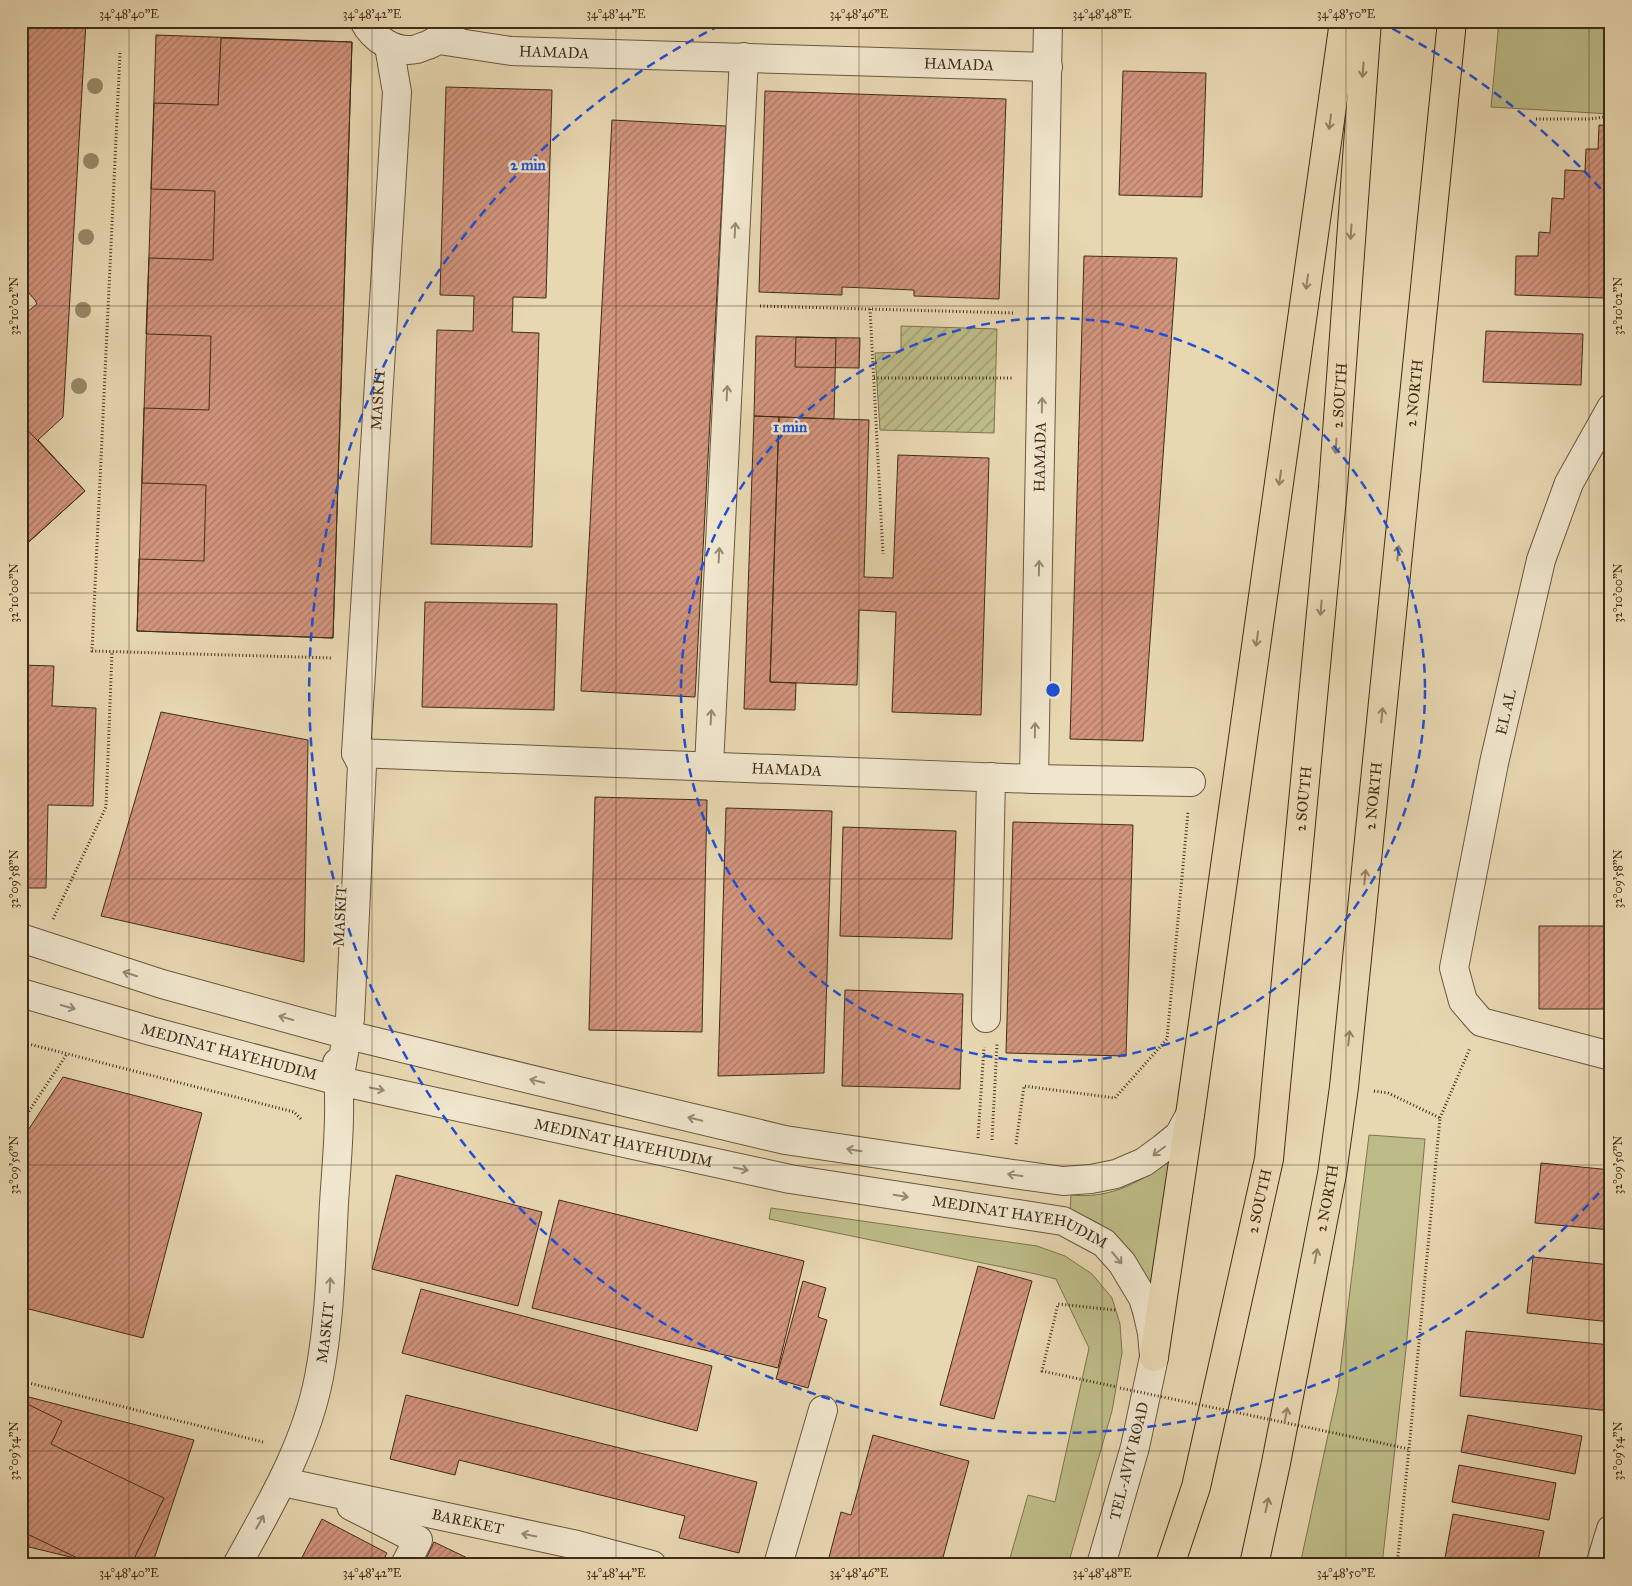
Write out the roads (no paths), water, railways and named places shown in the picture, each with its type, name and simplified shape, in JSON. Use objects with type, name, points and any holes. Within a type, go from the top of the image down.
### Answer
[{"type":"highway","points":[[1154,1357],[1190,1115],[1344,21]]},
{"type":"highway","name":"2 SOUTH","points":[[1170,1565],[1196,1487],[1269,1159],[1333,487],[1367,21]]},
{"type":"highway","name":"2 NORTH","points":[[1254,1559],[1276,1463],[1332,1174],[1344,1087],[1452,21]]},
{"type":"street","points":[[364,21],[376,38],[389,46],[406,50],[416,50],[446,30]]},
{"type":"street","points":[[1048,21],[1048,66]]},
{"type":"street","name":"HAMADA","points":[[356,752],[1034,779],[1048,66],[511,51],[446,30]]},
{"type":"street","name":"MASKIT","points":[[237,1565],[283,1482],[306,1422],[319,1379],[329,1311],[339,1114],[340,1033],[350,1019],[362,765],[356,752],[361,659],[398,92],[389,46]]},
{"type":"street","points":[[709,766],[744,57]]},
{"type":"street","name":"EL AL","points":[[1611,408],[1569,483],[1541,560],[1494,763],[1454,968],[1463,1001],[1481,1022],[1611,1056]]},
{"type":"street","points":[[991,777],[992,1030]]},
{"type":"street","points":[[1034,779],[1191,782]]},
{"type":"street","points":[[31,942],[162,984],[340,1033],[785,1140],[1063,1181],[1091,1180],[1116,1174],[1144,1162],[1178,1135],[1190,1115]]},
{"type":"street","name":"MEDINAT HAYEHUDIM","points":[[21,993],[151,1031],[339,1081],[790,1180],[1063,1221],[1104,1243],[1122,1263],[1143,1298],[1148,1311],[1154,1357]]},
{"type":"street","name":"TEL-AVIV ROAD","points":[[1101,1565],[1135,1447],[1154,1357]]},
{"type":"street","points":[[778,1565],[823,1410]]},
{"type":"street","name":"BAREKET","points":[[283,1482],[316,1488],[572,1555],[652,1565]]},
{"type":"street","points":[[316,1488],[418,1540],[405,1565]]},
{"type":"street","points":[[1600,1565],[1611,1529]]}]
